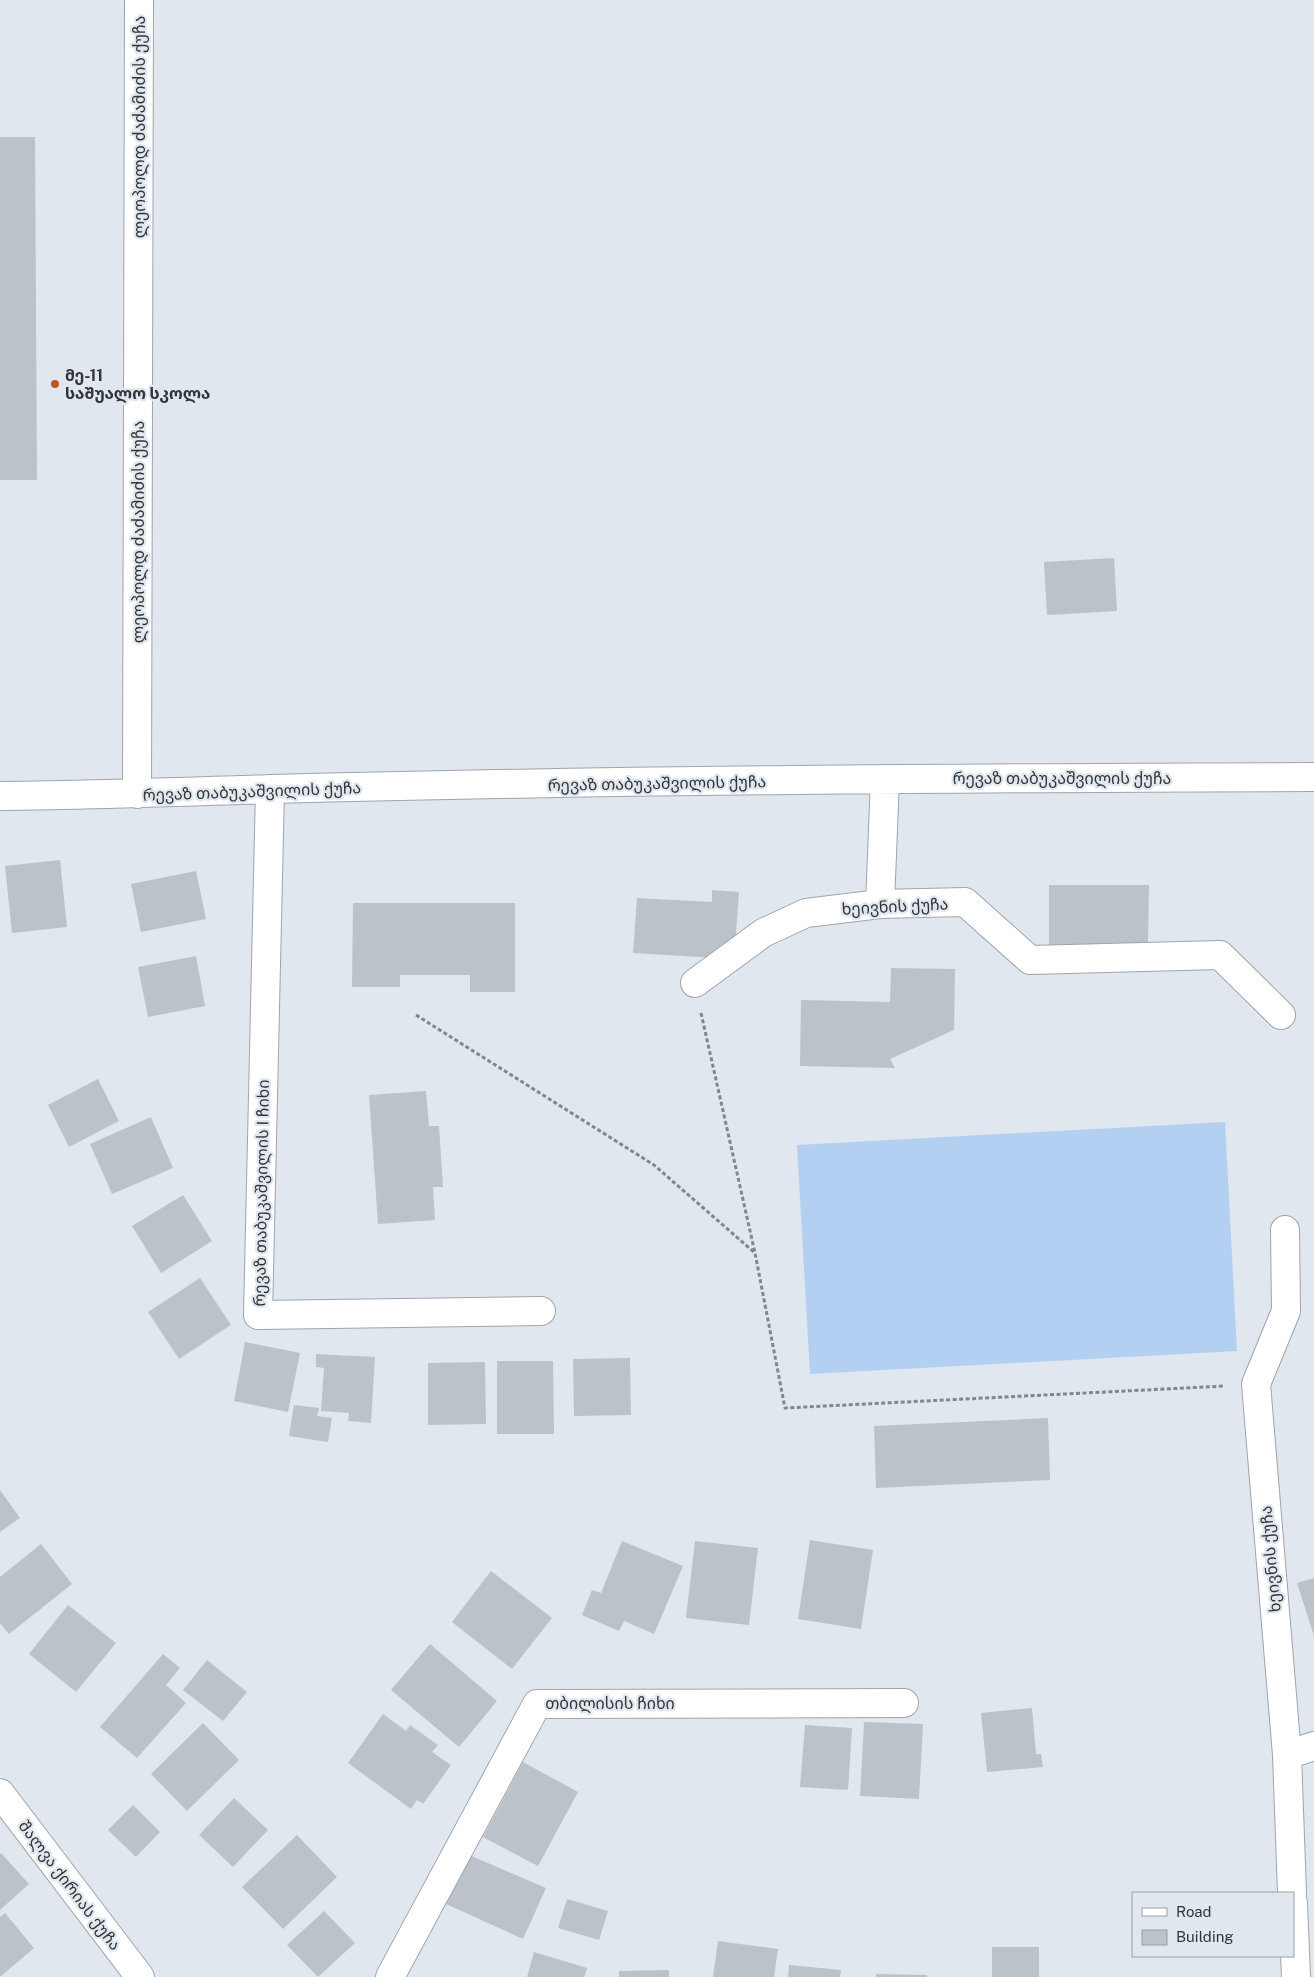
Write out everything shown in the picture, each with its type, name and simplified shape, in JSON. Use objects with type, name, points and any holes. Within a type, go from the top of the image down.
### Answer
[{"type":"street","name":"ლეოპოლდ ძაძამიძის ქუჩა","points":[[137,794],[139,0]]},
{"type":"street","name":"რევაზ თაბუკაშვილის ქუჩა","points":[[0,796],[137,794],[270,789],[885,779],[1314,777]]},
{"type":"street","points":[[880,904],[885,779]]},
{"type":"street","name":"რევაზ თაბუკაშვილის I ჩიხი","points":[[270,789],[258,1315],[541,1311]]},
{"type":"street","name":"ხეივნის ქუჩა","points":[[695,983],[763,933],[806,912],[880,904],[965,902],[1030,960],[1220,955],[1280,1015]]},
{"type":"street","name":"ხეივნის ქუჩა","points":[[1285,1230],[1286,1311],[1256,1384],[1287,1755],[1292,1892]]},
{"type":"street","name":"თბილისის ჩიხი","points":[[390,1977],[537,1704],[904,1703]]},
{"type":"street","points":[[1287,1755],[1314,1746]]},
{"type":"street","name":"შალვა ქირიას ქუჩა","points":[[0,1793],[140,1977]]},
{"type":"street","points":[[1294,1928],[1296,1977]]},
{"type":"path","points":[[695,983],[756,1253],[785,1408],[1256,1384]]},
{"type":"path","points":[[416,1015],[654,1165],[756,1253]]},
{"type":"shaded area","points":[[1225,1122],[1237,1351],[810,1374],[797,1145]]},
{"type":"building","points":[[0,137],[35,137],[37,480],[0,480]]},
{"type":"building","points":[[1114,558],[1117,611],[1047,615],[1044,562]]},
{"type":"building","points":[[60,860],[67,927],[12,933],[5,866]]},
{"type":"building","points":[[196,871],[206,919],[141,932],[131,884]]},
{"type":"building","points":[[1049,885],[1149,885],[1148,947],[1049,947]]},
{"type":"building","points":[[712,890],[739,892],[734,959],[633,953],[637,898],[712,902]]},
{"type":"building","points":[[353,903],[515,903],[515,992],[470,992],[470,975],[400,975],[400,987],[352,987]]},
{"type":"building","points":[[196,956],[205,1006],[148,1017],[138,967]]},
{"type":"building","points":[[891,968],[955,969],[954,1030],[890,1059],[895,1068],[800,1066],[801,1000],[890,1002]]},
{"type":"building","points":[[98,1079],[119,1121],[69,1147],[48,1105]]},
{"type":"building","points":[[426,1091],[429,1126],[439,1126],[443,1187],[433,1187],[435,1220],[378,1224],[369,1095]]},
{"type":"building","points":[[151,1117],[173,1168],[112,1194],[90,1144]]},
{"type":"building","points":[[183,1195],[212,1241],[161,1273],[132,1226]]},
{"type":"building","points":[[200,1278],[231,1325],[179,1359],[148,1312]]},
{"type":"building","points":[[245,1342],[300,1353],[288,1412],[234,1401]]},
{"type":"building","points":[[316,1354],[375,1357],[371,1423],[348,1421],[349,1413],[321,1411],[324,1368],[316,1367]]},
{"type":"building","points":[[630,1358],[631,1415],[574,1416],[573,1359]]},
{"type":"building","points":[[497,1361],[553,1361],[554,1434],[497,1434]]},
{"type":"building","points":[[485,1362],[486,1424],[428,1425],[428,1363]]},
{"type":"building","points":[[294,1405],[319,1408],[317,1416],[332,1418],[328,1442],[289,1436]]},
{"type":"building","points":[[1048,1418],[1050,1480],[876,1488],[874,1426]]},
{"type":"building","points":[[0,1490],[20,1518],[0,1532]]},
{"type":"building","points":[[810,1540],[873,1550],[861,1629],[798,1619]]},
{"type":"building","points":[[622,1541],[683,1566],[654,1634],[624,1621],[619,1631],[582,1615],[592,1590],[601,1593]]},
{"type":"building","points":[[695,1541],[758,1548],[749,1625],[686,1618]]},
{"type":"building","points":[[41,1544],[72,1584],[9,1634],[0,1623],[0,1577]]},
{"type":"building","points":[[491,1571],[552,1618],[512,1669],[452,1622]]},
{"type":"building","points":[[1314,1578],[1314,1636],[1297,1583]]},
{"type":"building","points":[[68,1605],[116,1643],[76,1692],[29,1654]]},
{"type":"building","points":[[430,1644],[497,1701],[459,1747],[391,1690]]},
{"type":"building","points":[[163,1654],[180,1668],[166,1685],[186,1703],[137,1758],[100,1727]]},
{"type":"building","points":[[207,1660],[247,1692],[223,1721],[183,1690]]},
{"type":"building","points":[[1032,1708],[1036,1754],[1041,1754],[1043,1767],[987,1772],[981,1713]]},
{"type":"building","points":[[383,1714],[406,1731],[410,1725],[438,1745],[432,1752],[451,1765],[423,1804],[417,1800],[411,1809],[348,1763]]},
{"type":"building","points":[[864,1722],[923,1724],[919,1799],[860,1796]]},
{"type":"building","points":[[203,1723],[239,1760],[187,1811],[151,1774]]},
{"type":"building","points":[[805,1725],[852,1728],[848,1790],[800,1787]]},
{"type":"building","points":[[523,1762],[578,1792],[538,1866],[483,1837]]},
{"type":"building","points":[[234,1798],[268,1830],[233,1867],[199,1835]]},
{"type":"building","points":[[133,1805],[160,1832],[136,1857],[108,1830]]},
{"type":"building","points":[[297,1835],[337,1877],[283,1929],[242,1887]]},
{"type":"building","points":[[0,1854],[29,1884],[0,1910]]},
{"type":"building","points":[[469,1855],[546,1888],[523,1939],[446,1904]]},
{"type":"building","points":[[567,1899],[608,1911],[599,1940],[558,1928]]},
{"type":"building","points":[[324,1911],[355,1943],[318,1977],[287,1945]]},
{"type":"building","points":[[5,1913],[34,1948],[0,1977],[0,1917]]},
{"type":"building","points":[[718,1941],[778,1949],[774,1977],[713,1977]]},
{"type":"building","points":[[992,1947],[1039,1947],[1039,1977],[992,1977]]},
{"type":"building","points":[[534,1952],[587,1968],[584,1977],[527,1977]]},
{"type":"building","points":[[789,1965],[841,1970],[840,1977],[788,1977]]},
{"type":"building","points":[[669,1970],[669,1977],[619,1977],[619,1971]]},
{"type":"building","points":[[876,1974],[927,1975],[927,1977],[876,1977]]},
{"type":"place","name":"მე-11 საშუალო სკოლა","points":[[55,384]]}]
